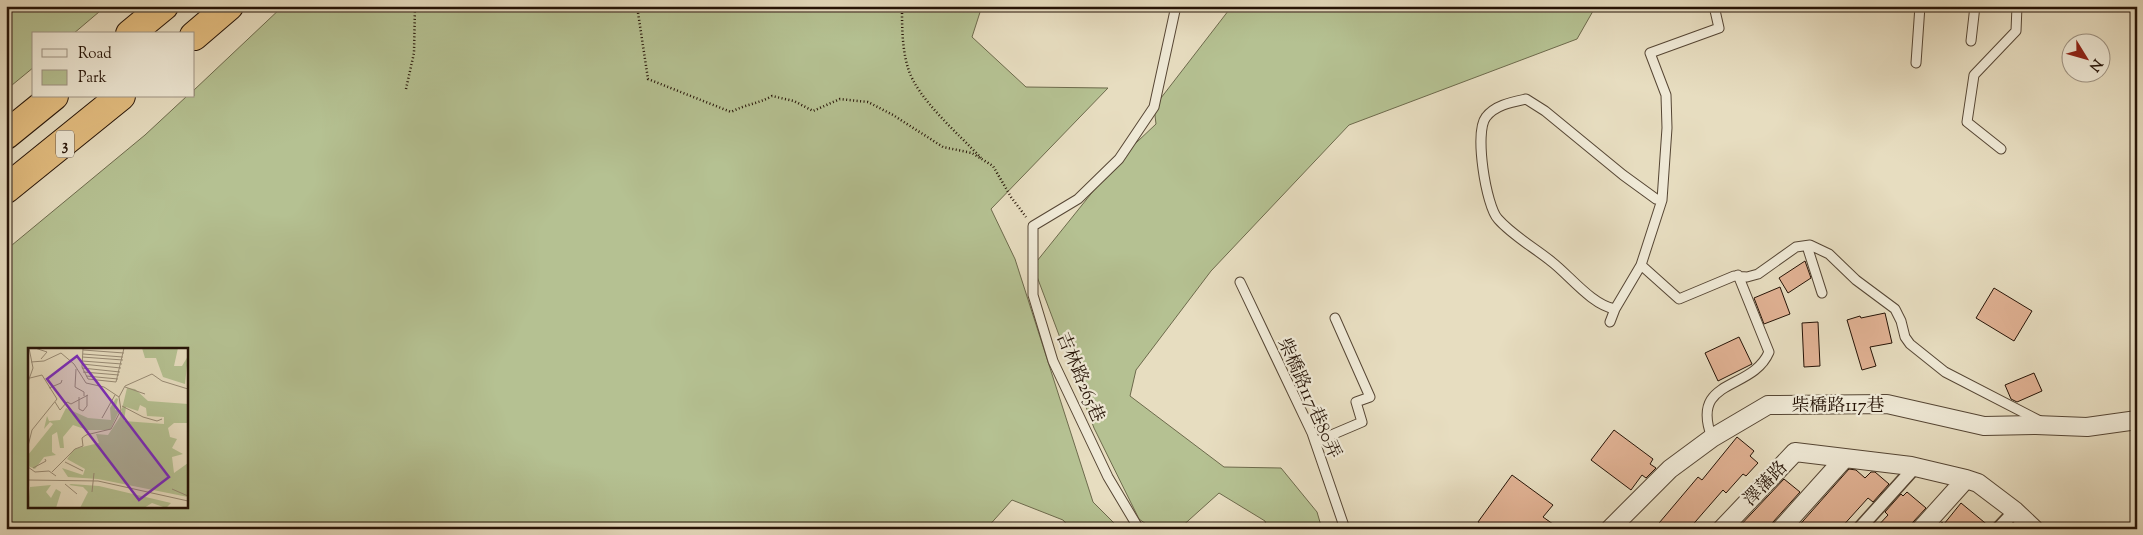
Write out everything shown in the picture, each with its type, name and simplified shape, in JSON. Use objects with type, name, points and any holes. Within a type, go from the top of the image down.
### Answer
[{"type":"highway","points":[[132,32],[164,6]]},
{"type":"highway","points":[[195,35],[229,6]]},
{"type":"highway","points":[[6,135],[52,98]]},
{"type":"highway","name":"3","points":[[6,189],[119,98]]},
{"type":"street","name":"柴橋路117巷","points":[[1610,529],[1670,468],[1712,438],[1768,405],[1888,404],[1984,426],[2046,425],[2087,427],[2137,420]]},
{"type":"street","name":"澤藩路","points":[[1722,529],[1795,452],[1915,467],[1966,478],[1978,483],[2015,511],[2034,529]]},
{"type":"street","points":[[1781,529],[1844,459]]},
{"type":"street","points":[[1859,529],[1915,467]]},
{"type":"street","points":[[1921,529],[1966,478]]},
{"type":"street","points":[[1998,529],[2015,511]]},
{"type":"lane","points":[[1033,226],[1078,199],[1119,159],[1154,107],[1176,6]]},
{"type":"lane","points":[[1610,322],[1615,309],[1641,266],[1662,200],[1667,128],[1666,95],[1650,53],[1718,28],[1714,6]]},
{"type":"lane","points":[[1916,63],[1920,6]]},
{"type":"lane","points":[[1971,42],[1975,6]]},
{"type":"lane","points":[[2002,149],[1967,122],[1974,75],[2016,31],[2017,6]]},
{"type":"lane","points":[[1615,309],[1606,308],[1554,263],[1497,219],[1490,203],[1488,189],[1483,177],[1480,127],[1486,117],[1506,103],[1526,99],[1545,111],[1600,157],[1656,199],[1662,200]]},
{"type":"lane","name":"吉林路265巷","points":[[1033,226],[1033,295],[1053,361],[1108,477],[1139,529]]},
{"type":"lane","points":[[1641,266],[1680,299],[1706,286],[1738,275],[1758,274],[1796,247],[1807,246],[1829,254],[1856,280],[1895,309],[1901,321],[1905,337],[1910,344],[1945,372],[2046,425]]},
{"type":"lane","points":[[1807,246],[1822,293]]},
{"type":"lane","points":[[1712,438],[1706,414],[1710,402],[1721,389],[1757,370],[1765,362],[1769,352],[1738,275]]},
{"type":"lane","name":"柴橋路117巷80弄","points":[[1240,282],[1315,442],[1346,529]]},
{"type":"lane","points":[[1315,442],[1362,422],[1356,402],[1370,396],[1335,318]]},
{"type":"path","points":[[406,89],[414,53],[415,6]]},
{"type":"path","points":[[637,6],[648,79],[731,112],[746,104],[762,102],[772,96],[794,100],[813,111],[840,99],[868,102],[893,115],[943,147],[972,153],[993,166],[1011,197],[1033,226]]},
{"type":"path","points":[[902,6],[903,40],[908,69],[923,96],[984,160]]},
{"type":"green space","points":[[6,6],[106,6],[75,32],[32,32],[32,69],[6,90]]},
{"type":"green space","points":[[283,6],[982,6],[972,37],[1026,87],[1108,88],[991,209],[1015,259],[1093,502],[1120,529],[1071,529],[1063,520],[1012,500],[986,529],[6,529],[6,250],[145,135],[185,98],[195,98],[195,89]]},
{"type":"green space","points":[[1232,6],[1600,6],[1593,11],[1577,39],[1349,125],[1211,271],[1136,370],[1130,396],[1224,467],[1281,468],[1317,512],[1322,529],[1267,529],[1265,521],[1219,493],[1179,529],[1153,529],[1139,519],[1094,428],[1033,266],[1119,159],[1156,124],[1154,107]]},
{"type":"building","points":[[1805,261],[1811,278],[1788,293],[1779,278]]},
{"type":"building","points":[[1780,287],[1790,314],[1764,324],[1754,298]]},
{"type":"building","points":[[1994,288],[2032,311],[2014,341],[1976,318]]},
{"type":"building","points":[[1885,313],[1892,343],[1870,347],[1876,366],[1862,370],[1847,320],[1860,316],[1861,318]]},
{"type":"building","points":[[1818,322],[1820,366],[1804,367],[1802,323]]},
{"type":"building","points":[[1739,337],[1752,364],[1718,381],[1705,353]]},
{"type":"building","points":[[2034,373],[2042,391],[2017,402],[2011,399],[2005,385]]},
{"type":"building","points":[[1614,430],[1653,459],[1650,464],[1656,468],[1646,478],[1642,475],[1631,490],[1591,460]]},
{"type":"building","points":[[1737,437],[1754,451],[1750,456],[1758,463],[1746,476],[1743,474],[1726,493],[1723,490],[1689,529],[1654,529],[1698,477],[1702,480]]},
{"type":"building","points":[[1849,469],[1856,470],[1865,478],[1871,472],[1875,472],[1889,484],[1873,502],[1868,498],[1840,529],[1796,529]]},
{"type":"building","points":[[1512,475],[1553,505],[1543,517],[1560,529],[1487,529],[1478,522]]},
{"type":"building","points":[[1784,479],[1800,492],[1773,522],[1771,529],[1737,529]]},
{"type":"building","points":[[1907,492],[1926,508],[1913,522],[1911,529],[1875,529],[1888,515],[1885,512],[1901,494],[1903,496]]},
{"type":"building","points":[[1961,503],[1990,529],[1936,529],[1942,522],[1944,524]]}]
